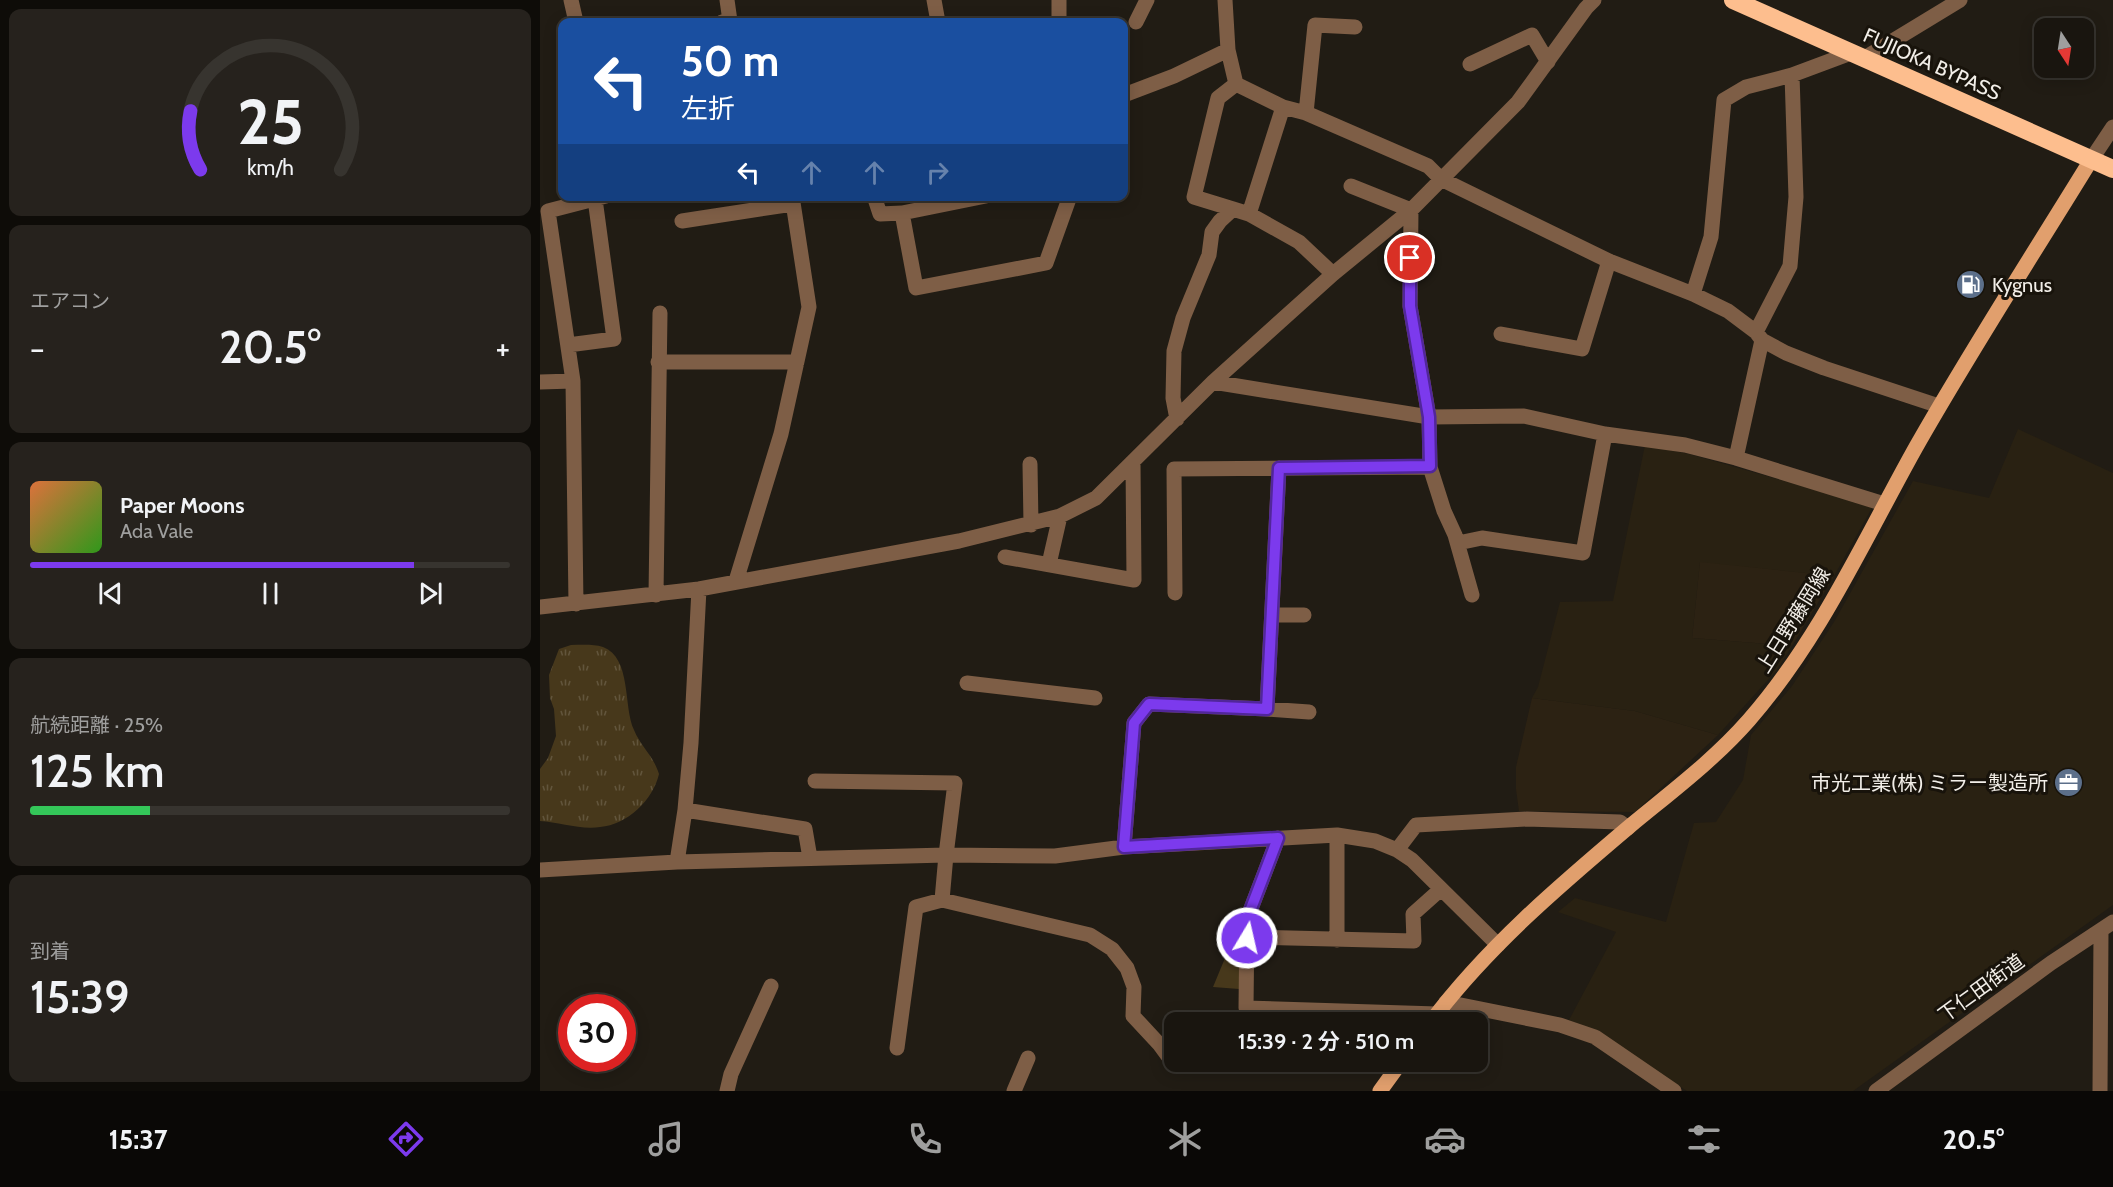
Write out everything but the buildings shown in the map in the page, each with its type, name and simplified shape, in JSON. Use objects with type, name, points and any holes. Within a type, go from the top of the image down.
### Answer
[{"type":"highway","name":"FUJIOKA BYPASS","points":[[1733,0],[2113,169]]},
{"type":"main road","name":"上日野藤岡線","points":[[1439,1012],[1498,945],[1628,828],[1719,751],[1749,720],[1775,688],[1824,614],[1940,406],[2091,160]]},
{"type":"main road","points":[[1380,1091],[1394,1072]]},
{"type":"street","points":[[571,0],[575,18]]},
{"type":"street","points":[[727,0],[730,18]]},
{"type":"street","points":[[934,0],[937,18]]},
{"type":"street","points":[[1059,0],[1059,18]]},
{"type":"street","points":[[1136,22],[1147,0]]},
{"type":"street","points":[[1225,0],[1228,50],[1236,84]]},
{"type":"street","points":[[540,607],[699,589],[947,543],[1031,525],[1060,516],[1096,498],[1213,382],[1334,274],[1411,210],[1518,102],[1594,0]]},
{"type":"street","points":[[1693,294],[1711,237],[1724,100],[1746,87],[1857,56],[1960,0]]},
{"type":"street","points":[[1306,113],[1315,25],[1355,27]]},
{"type":"street","points":[[1470,64],[1532,35],[1548,62]]},
{"type":"street","points":[[1128,93],[1174,76],[1228,50]]},
{"type":"street","points":[[1736,458],[1759,336],[1790,266],[1796,197],[1792,75]]},
{"type":"street","points":[[1236,84],[1283,107],[1306,113],[1428,166],[1441,179],[1609,261],[1693,294],[1728,311],[1759,336],[1786,353],[1824,368],[1940,406]]},
{"type":"street","points":[[1236,84],[1218,98],[1194,197],[1249,214],[1299,242],[1334,274]]},
{"type":"street","points":[[1249,214],[1283,107]]},
{"type":"street","points":[[2091,160],[2113,127]]},
{"type":"street","points":[[1352,186],[1411,210]]},
{"type":"street","points":[[576,604],[573,381],[548,211],[589,201]]},
{"type":"street","points":[[568,345],[614,339],[601,201]]},
{"type":"street","points":[[682,221],[788,201]]},
{"type":"street","points":[[736,581],[781,434],[809,307],[793,201]]},
{"type":"street","points":[[876,201],[880,214],[902,213],[961,201]]},
{"type":"street","points":[[902,213],[916,288],[1046,263],[1068,201]]},
{"type":"street","points":[[1177,419],[1173,398],[1174,351],[1183,318],[1209,255],[1212,232],[1220,221],[1233,210]]},
{"type":"street","points":[[1411,210],[1410,306],[1429,417],[1430,466],[1444,511],[1458,543],[1472,595]]},
{"type":"street","points":[[1501,334],[1582,349],[1609,261]]},
{"type":"street","points":[[656,595],[660,312]]},
{"type":"street","points":[[658,362],[797,362]]},
{"type":"street","points":[[540,382],[573,381]]},
{"type":"street","points":[[1213,382],[1429,417],[1524,416],[1605,434],[1685,445],[1736,458],[1884,504]]},
{"type":"street","points":[[1458,543],[1482,538],[1583,553],[1605,434]]},
{"type":"street","points":[[1005,557],[1134,580],[1133,462]]},
{"type":"street","points":[[1030,464],[1031,525]]},
{"type":"street","points":[[1175,592],[1174,469],[1430,466]]},
{"type":"street","points":[[1267,709],[1279,468]]},
{"type":"street","points":[[1049,564],[1060,516]]},
{"type":"street","points":[[677,862],[686,810],[699,589]]},
{"type":"street","points":[[1272,615],[1304,615]]},
{"type":"street","points":[[968,683],[1095,698]]},
{"type":"street","points":[[1124,847],[1134,723],[1149,704],[1310,712]]},
{"type":"street","points":[[815,781],[955,783],[942,900]]},
{"type":"street","points":[[686,810],[805,829],[810,858]]},
{"type":"street","points":[[1397,850],[1416,825],[1527,819],[1620,822],[1628,828]]},
{"type":"street","points":[[540,870],[677,862],[810,858],[946,855],[1055,856],[1124,847],[1336,835],[1375,841],[1397,850],[1412,860],[1498,945]]},
{"type":"street","points":[[1336,835],[1337,940]]},
{"type":"street","points":[[1278,838],[1247,919],[1246,1008],[1400,1012]]},
{"type":"street","points":[[1247,938],[1414,941],[1413,915],[1441,889]]},
{"type":"street","points":[[897,1048],[916,907],[942,900],[1090,935],[1112,949],[1127,968],[1134,987],[1133,1016],[1164,1050]]},
{"type":"street","points":[[2100,1091],[2107,927]]},
{"type":"street","name":"下仁田街道","points":[[1876,1091],[2051,963],[2107,927]]},
{"type":"street","points":[[726,1091],[731,1074],[771,986]]},
{"type":"street","points":[[1488,1018],[1560,1025],[1595,1037],[1674,1091]]},
{"type":"street","points":[[1014,1091],[1028,1058]]},
{"type":"shaded area","points":[[2018,429],[2113,473],[2113,905],[1853,1091],[1687,1091],[1596,1031],[1569,1020],[1616,932],[1558,912],[1575,898],[1666,922],[1694,823],[1716,822],[1743,780],[1751,735],[1792,686],[1834,622],[1913,481],[1989,498]]},
{"type":"shaded area","points":[[1645,445],[1689,454],[1873,506],[1834,576],[1700,562],[1692,638],[1792,646],[1776,671],[1718,735],[1635,711],[1532,698],[1538,687],[1560,602],[1613,601]]},
{"type":"shaded area","points":[[1700,561],[1834,576],[1792,646],[1692,638]]},
{"type":"shaded area","points":[[1532,698],[1635,711],[1718,735],[1635,812],[1519,811],[1516,767]]},
{"type":"green space","points":[[571,645],[603,647],[619,661],[634,730],[659,774],[651,793],[637,810],[620,822],[600,827],[540,821],[540,769],[548,758],[556,736],[549,675],[559,649]]},
{"type":"green space","points":[[1240,922],[1239,989],[1213,987]]},
{"type":"place","name":"Kygnus","points":[[1971,285]]},
{"type":"place","name":"市光工業(株) ミラー製造所","points":[[2069,783]]},
{"type":"route","points":[[1247,938],[1247,919],[1278,838],[1124,847],[1134,723],[1149,704],[1267,709],[1279,468],[1430,466],[1429,417],[1410,306],[1410,258]]}]
